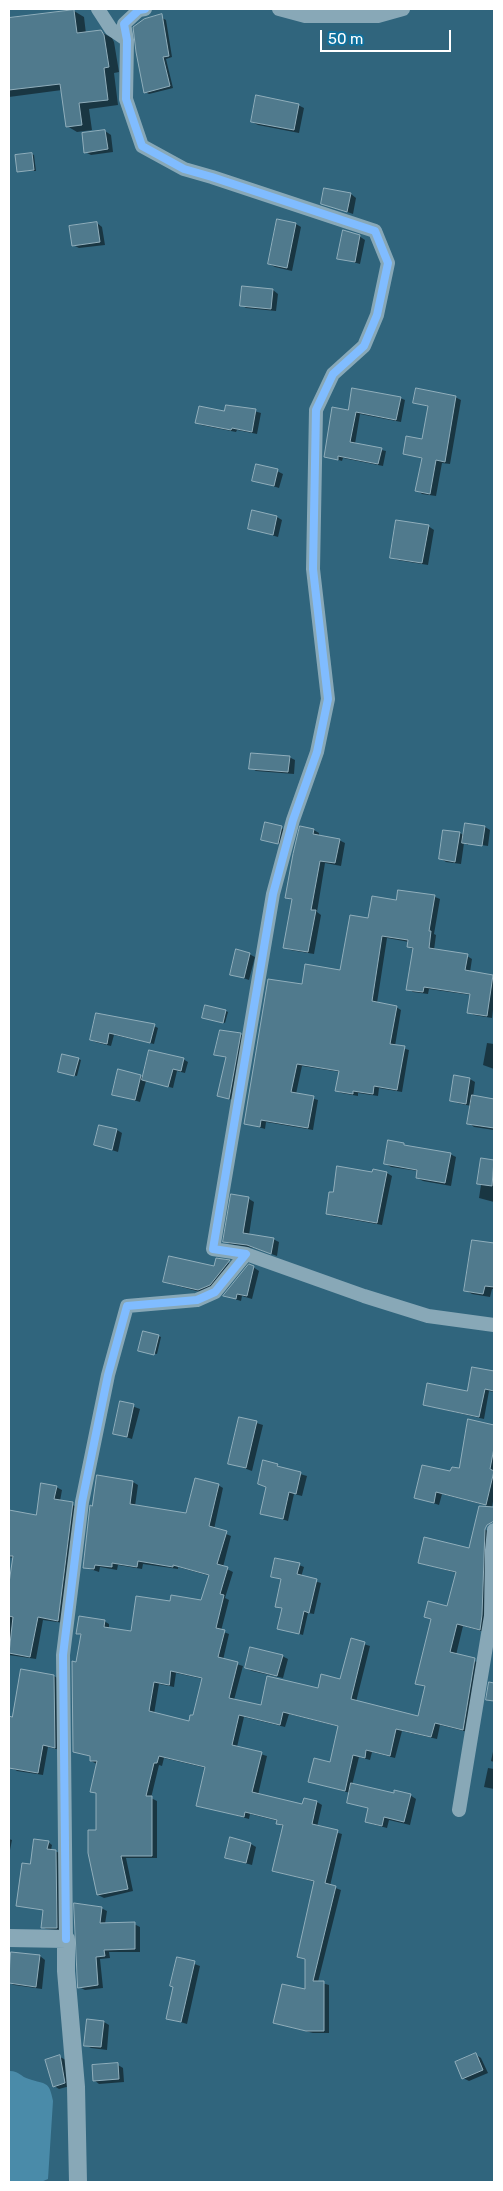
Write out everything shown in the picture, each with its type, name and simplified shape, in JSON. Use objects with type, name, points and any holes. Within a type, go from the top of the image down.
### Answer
[{"type":"street","points":[[98,9],[111,29],[127,40]]},
{"type":"street","points":[[145,9],[139,10],[124,24],[127,40],[126,100],[142,146],[184,170],[212,177],[375,231],[388,263],[377,315],[364,346],[333,374],[316,410],[313,569],[328,699],[317,752],[293,820],[273,894],[213,1249],[246,1254],[364,1296],[428,1316],[494,1325]]},
{"type":"street","points":[[279,9],[305,16],[378,16],[403,9]]},
{"type":"street","points":[[78,2182],[76,2087],[66,1971],[63,1655],[82,1502],[108,1375],[127,1306],[197,1300],[215,1292],[246,1254]]},
{"type":"street","points":[[459,1810],[491,1616],[494,1530]]},
{"type":"street","points":[[9,1938],[66,1938]]},
{"type":"water","points":[[10,2071],[46,2084],[52,2094],[48,2179],[41,2182],[9,2182]]},
{"type":"building","points":[[74,10],[77,33],[101,30],[104,35],[109,67],[104,68],[108,100],[79,103],[82,125],[66,127],[60,84],[9,90],[9,18]]},
{"type":"building","points":[[162,14],[169,56],[163,57],[170,86],[144,93],[133,27],[144,19]]},
{"type":"building","points":[[256,95],[299,104],[294,130],[251,122]]},
{"type":"building","points":[[105,130],[108,149],[84,153],[82,133]]},
{"type":"building","points":[[32,153],[34,170],[17,172],[15,155]]},
{"type":"building","points":[[324,188],[351,193],[347,212],[321,204]]},
{"type":"building","points":[[277,219],[296,223],[287,268],[268,264]]},
{"type":"building","points":[[97,222],[100,242],[72,246],[69,226]]},
{"type":"building","points":[[343,230],[360,235],[355,262],[337,259]]},
{"type":"building","points":[[242,286],[273,289],[271,309],[240,306]]},
{"type":"building","points":[[352,388],[401,397],[396,420],[356,412],[350,442],[382,448],[378,464],[338,456],[338,460],[324,457],[332,407],[348,410]]},
{"type":"building","points":[[416,388],[456,396],[445,462],[436,460],[430,494],[415,491],[422,458],[403,454],[406,436],[422,439],[428,406],[413,403]]},
{"type":"building","points":[[226,405],[256,409],[252,432],[195,423],[199,406],[224,411]]},
{"type":"building","points":[[256,464],[278,469],[274,486],[252,481]]},
{"type":"building","points":[[252,510],[277,516],[273,535],[248,529]]},
{"type":"building","points":[[396,520],[429,525],[422,563],[390,558]]},
{"type":"building","points":[[251,753],[290,756],[288,772],[249,769]]},
{"type":"building","points":[[265,822],[282,826],[278,844],[261,840]]},
{"type":"building","points":[[465,823],[485,826],[482,846],[462,843]]},
{"type":"building","points":[[300,826],[314,829],[313,834],[340,839],[335,863],[320,861],[311,910],[316,910],[308,952],[283,948],[292,899],[285,898]]},
{"type":"building","points":[[443,830],[460,832],[455,862],[439,859]]},
{"type":"building","points":[[398,890],[435,895],[429,931],[431,931],[429,948],[468,954],[465,970],[493,975],[487,1016],[467,1013],[470,994],[424,987],[423,992],[406,990],[413,948],[407,947],[408,940],[382,936],[372,1001],[397,1006],[390,1044],[405,1046],[397,1090],[374,1086],[373,1094],[353,1091],[353,1094],[335,1091],[339,1071],[297,1064],[291,1092],[314,1096],[308,1128],[261,1120],[260,1127],[244,1124],[268,979],[302,984],[305,964],[340,970],[350,915],[368,918],[372,896],[396,900]]},
{"type":"building","points":[[236,949],[250,953],[244,978],[230,975]]},
{"type":"building","points":[[205,1005],[226,1010],[223,1023],[202,1018]]},
{"type":"building","points":[[96,1013],[155,1024],[150,1043],[109,1033],[107,1044],[90,1040]]},
{"type":"building","points":[[220,1030],[241,1033],[229,1099],[217,1096],[226,1057],[214,1055]]},
{"type":"building","points":[[149,1050],[184,1058],[181,1071],[173,1069],[168,1087],[142,1080]]},
{"type":"building","points":[[62,1054],[79,1058],[74,1076],[58,1072]]},
{"type":"building","points":[[118,1069],[141,1075],[135,1100],[112,1095]]},
{"type":"building","points":[[454,1075],[470,1078],[466,1104],[450,1101]]},
{"type":"building","points":[[472,1095],[494,1099],[494,1128],[467,1124]]},
{"type":"building","points":[[99,1125],[117,1129],[112,1150],[94,1145]]},
{"type":"building","points":[[388,1140],[404,1143],[404,1145],[451,1153],[445,1183],[416,1178],[417,1170],[384,1164]]},
{"type":"building","points":[[481,1158],[494,1160],[492,1186],[477,1184]]},
{"type":"building","points":[[337,1166],[372,1172],[373,1169],[387,1172],[377,1223],[326,1214],[329,1192],[333,1192]]},
{"type":"building","points":[[231,1194],[249,1197],[243,1233],[274,1238],[271,1254],[247,1245],[223,1242]]},
{"type":"building","points":[[472,1240],[494,1243],[494,1287],[485,1286],[483,1294],[464,1291]]},
{"type":"building","points":[[169,1256],[214,1266],[216,1258],[230,1260],[210,1285],[198,1290],[163,1282]]},
{"type":"building","points":[[249,1264],[254,1266],[247,1296],[237,1294],[236,1299],[223,1296]]},
{"type":"building","points":[[143,1331],[159,1335],[154,1355],[138,1351]]},
{"type":"building","points":[[472,1367],[494,1371],[494,1391],[485,1389],[479,1417],[423,1405],[427,1383],[467,1391]]},
{"type":"building","points":[[120,1401],[134,1404],[127,1437],[113,1434]]},
{"type":"building","points":[[239,1417],[257,1421],[246,1468],[228,1464]]},
{"type":"building","points":[[468,1419],[494,1425],[494,1448],[490,1469],[494,1471],[486,1505],[436,1492],[434,1503],[414,1498],[422,1465],[450,1471],[452,1467],[459,1468]]},
{"type":"building","points":[[263,1460],[278,1464],[277,1466],[301,1472],[296,1494],[289,1492],[283,1519],[260,1514],[266,1487],[258,1484]]},
{"type":"building","points":[[97,1475],[133,1481],[130,1504],[186,1513],[195,1478],[219,1484],[209,1526],[227,1531],[217,1564],[228,1567],[220,1594],[224,1595],[216,1628],[225,1630],[218,1657],[238,1662],[229,1698],[261,1705],[267,1676],[318,1688],[321,1674],[340,1679],[351,1638],[365,1642],[351,1699],[418,1716],[425,1686],[415,1684],[431,1619],[424,1617],[428,1601],[447,1606],[456,1572],[418,1563],[424,1537],[469,1548],[479,1506],[494,1507],[494,1521],[487,1525],[485,1529],[480,1630],[457,1624],[450,1652],[475,1658],[463,1730],[435,1723],[431,1737],[396,1729],[390,1756],[366,1750],[365,1758],[353,1755],[345,1791],[308,1782],[314,1758],[330,1762],[338,1726],[283,1712],[280,1725],[239,1715],[232,1745],[262,1752],[252,1792],[302,1804],[304,1798],[317,1801],[312,1824],[338,1830],[325,1883],[336,1886],[313,1981],[324,1981],[324,2031],[306,2031],[273,2023],[282,1984],[305,1989],[305,1959],[297,1957],[314,1881],[272,1871],[283,1825],[276,1824],[277,1820],[245,1812],[244,1817],[196,1806],[205,1767],[159,1756],[157,1763],[154,1763],[146,1796],[152,1796],[152,1856],[121,1856],[128,1889],[97,1895],[88,1853],[88,1830],[96,1830],[96,1793],[90,1792],[97,1761],[90,1761],[90,1756],[73,1752],[72,1661],[76,1662],[81,1634],[76,1634],[79,1616],[105,1620],[104,1627],[131,1631],[136,1596],[170,1601],[171,1595],[201,1600],[209,1575],[173,1565],[173,1567],[138,1561],[137,1567],[112,1563],[112,1567],[95,1565],[94,1569],[83,1568],[90,1505],[92,1506]],"holes":[[[171,1671],[202,1678],[193,1715],[190,1715],[189,1721],[149,1711],[154,1682],[169,1685]]]},
{"type":"building","points":[[41,1483],[57,1486],[54,1499],[73,1502],[58,1621],[38,1617],[30,1657],[9,1653],[13,1617],[9,1616],[9,1583],[13,1556],[9,1556],[9,1510],[36,1515]]},
{"type":"building","points":[[275,1558],[300,1563],[297,1574],[317,1579],[309,1613],[304,1611],[299,1634],[277,1629],[282,1608],[275,1607],[281,1579],[271,1577]]},
{"type":"building","points":[[250,1647],[283,1655],[277,1676],[245,1668]]},
{"type":"building","points":[[21,1669],[54,1675],[55,1748],[43,1745],[38,1773],[9,1768],[9,1716],[12,1717]]},
{"type":"building","points":[[489,1682],[494,1683],[494,1701],[486,1700]]},
{"type":"building","points":[[351,1783],[394,1793],[394,1790],[411,1794],[404,1822],[384,1817],[382,1826],[365,1822],[368,1808],[347,1803]]},
{"type":"building","points":[[230,1837],[251,1843],[246,1863],[225,1858]]},
{"type":"building","points":[[34,1839],[49,1841],[47,1849],[56,1850],[57,1928],[41,1928],[43,1910],[16,1906],[22,1863],[30,1864]]},
{"type":"building","points":[[74,1903],[102,1907],[100,1923],[135,1922],[135,1949],[104,1950],[105,1956],[96,1957],[98,1985],[78,1988]]},
{"type":"building","points":[[11,1952],[40,1955],[36,1987],[9,1983]]},
{"type":"building","points":[[177,1957],[195,1961],[181,2022],[166,2019],[173,1987],[170,1986]]},
{"type":"building","points":[[87,2019],[104,2021],[101,2047],[84,2046]]},
{"type":"building","points":[[476,2053],[483,2070],[462,2079],[455,2062]]},
{"type":"building","points":[[60,2055],[65,2083],[53,2087],[45,2060]]},
{"type":"building","points":[[118,2063],[119,2079],[93,2081],[92,2065]]},
{"type":"cycle path","points":[[66,1939],[63,1655],[82,1502],[108,1375],[127,1306],[197,1300],[215,1292],[246,1254],[213,1249],[273,894],[293,820],[317,752],[328,699],[313,569],[316,410],[333,374],[364,346],[377,315],[388,263],[375,231],[184,169],[142,146],[126,99],[127,40],[124,24],[139,10],[145,9]]}]
